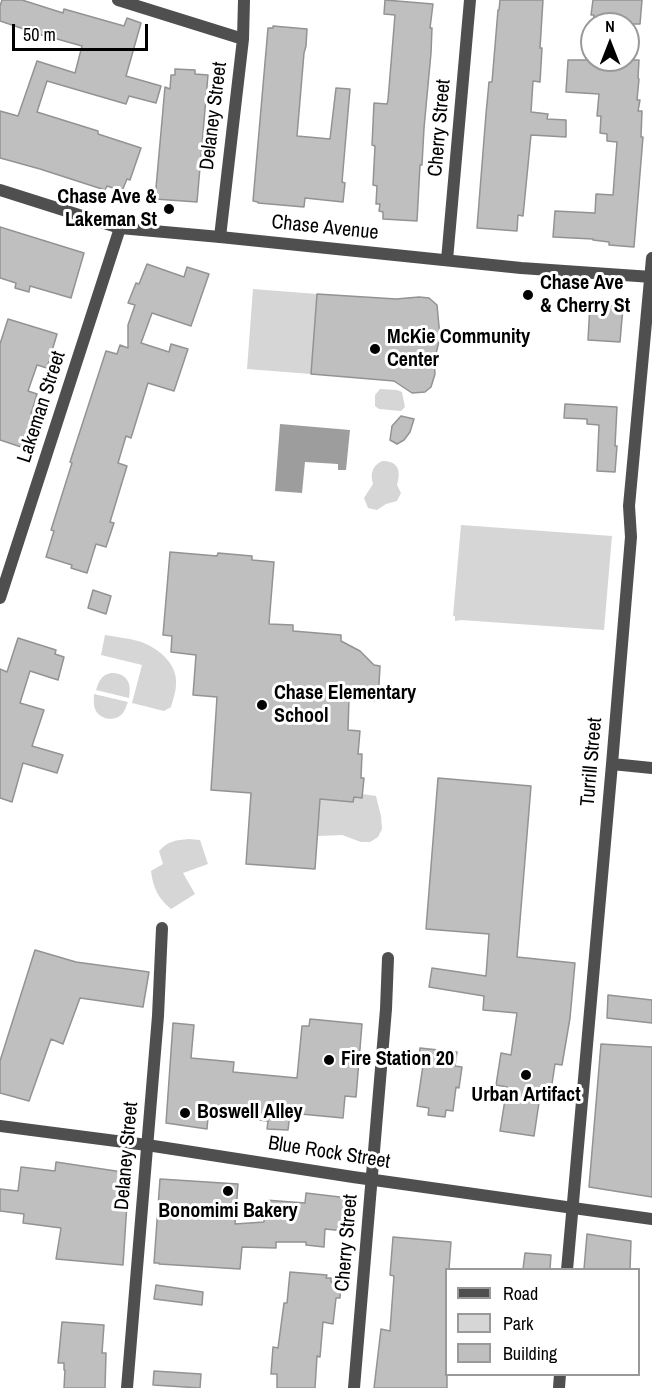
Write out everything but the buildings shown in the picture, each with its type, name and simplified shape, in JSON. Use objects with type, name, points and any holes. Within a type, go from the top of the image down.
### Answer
[{"type":"street","points":[[118,0],[243,39]]},
{"type":"street","name":"Delaney Street","points":[[220,237],[243,39],[244,0]]},
{"type":"street","name":"Cherry Street","points":[[447,260],[470,0]]},
{"type":"street","name":"Chase Avenue","points":[[0,190],[120,228],[521,268],[651,277]]},
{"type":"street","name":"Lakeman Street","points":[[0,598],[3,581],[120,228]]},
{"type":"street","name":"Turrill Street","points":[[567,1268],[612,764],[631,537],[629,506],[652,258]]},
{"type":"street","points":[[612,764],[652,768]]},
{"type":"street","name":"Delaney Street","points":[[127,1388],[158,1016],[162,928]]},
{"type":"street","name":"Cherry Street","points":[[354,1388],[386,1009],[388,958]]},
{"type":"street","name":"Blue Rock Street","points":[[0,1126],[147,1145],[372,1180],[652,1219]]},
{"type":"green space","points":[[253,289],[317,294],[311,374],[247,369]]},
{"type":"green space","points":[[380,389],[402,392],[405,407],[401,411],[379,409],[375,406],[375,395]]},
{"type":"green space","points":[[382,461],[388,461],[397,468],[399,475],[397,485],[401,493],[397,501],[377,510],[368,508],[364,498],[373,484],[374,468]]},
{"type":"green space","points":[[461,525],[612,536],[604,630],[455,621],[455,616],[453,616]]},
{"type":"green space","points":[[105,635],[145,643],[170,662],[176,676],[176,690],[171,707],[164,711],[132,703],[142,665],[101,655]]},
{"type":"green space","points":[[111,673],[125,677],[130,688],[129,698],[96,690],[101,679]]},
{"type":"green space","points":[[94,694],[128,702],[121,715],[106,718],[95,709]]},
{"type":"green space","points":[[362,794],[376,796],[381,816],[382,829],[378,837],[370,842],[361,842],[342,835],[318,836],[319,814],[298,812],[299,797],[353,802],[354,797],[362,798]]},
{"type":"green space","points":[[200,840],[208,864],[183,873],[195,894],[171,909],[157,892],[151,871],[163,864],[159,851],[162,848],[172,842]]},
{"type":"shaded area","points":[[280,424],[350,430],[346,470],[338,470],[338,464],[305,462],[302,493],[275,491]]},
{"type":"place","name":"Chase Ave & Lakeman St","points":[[169,209]]},
{"type":"place","name":"Chase Ave & Cherry St","points":[[528,295]]},
{"type":"place","name":"McKie Community Center","points":[[375,349]]},
{"type":"place","name":"Chase Elementary School","points":[[262,705]]},
{"type":"place","name":"Fire Station 20","points":[[329,1060]]},
{"type":"place","name":"Urban Artifact","points":[[526,1075]]},
{"type":"place","name":"Boswell Alley","points":[[185,1113]]},
{"type":"place","name":"Bonomimi Bakery","points":[[228,1191]]}]
